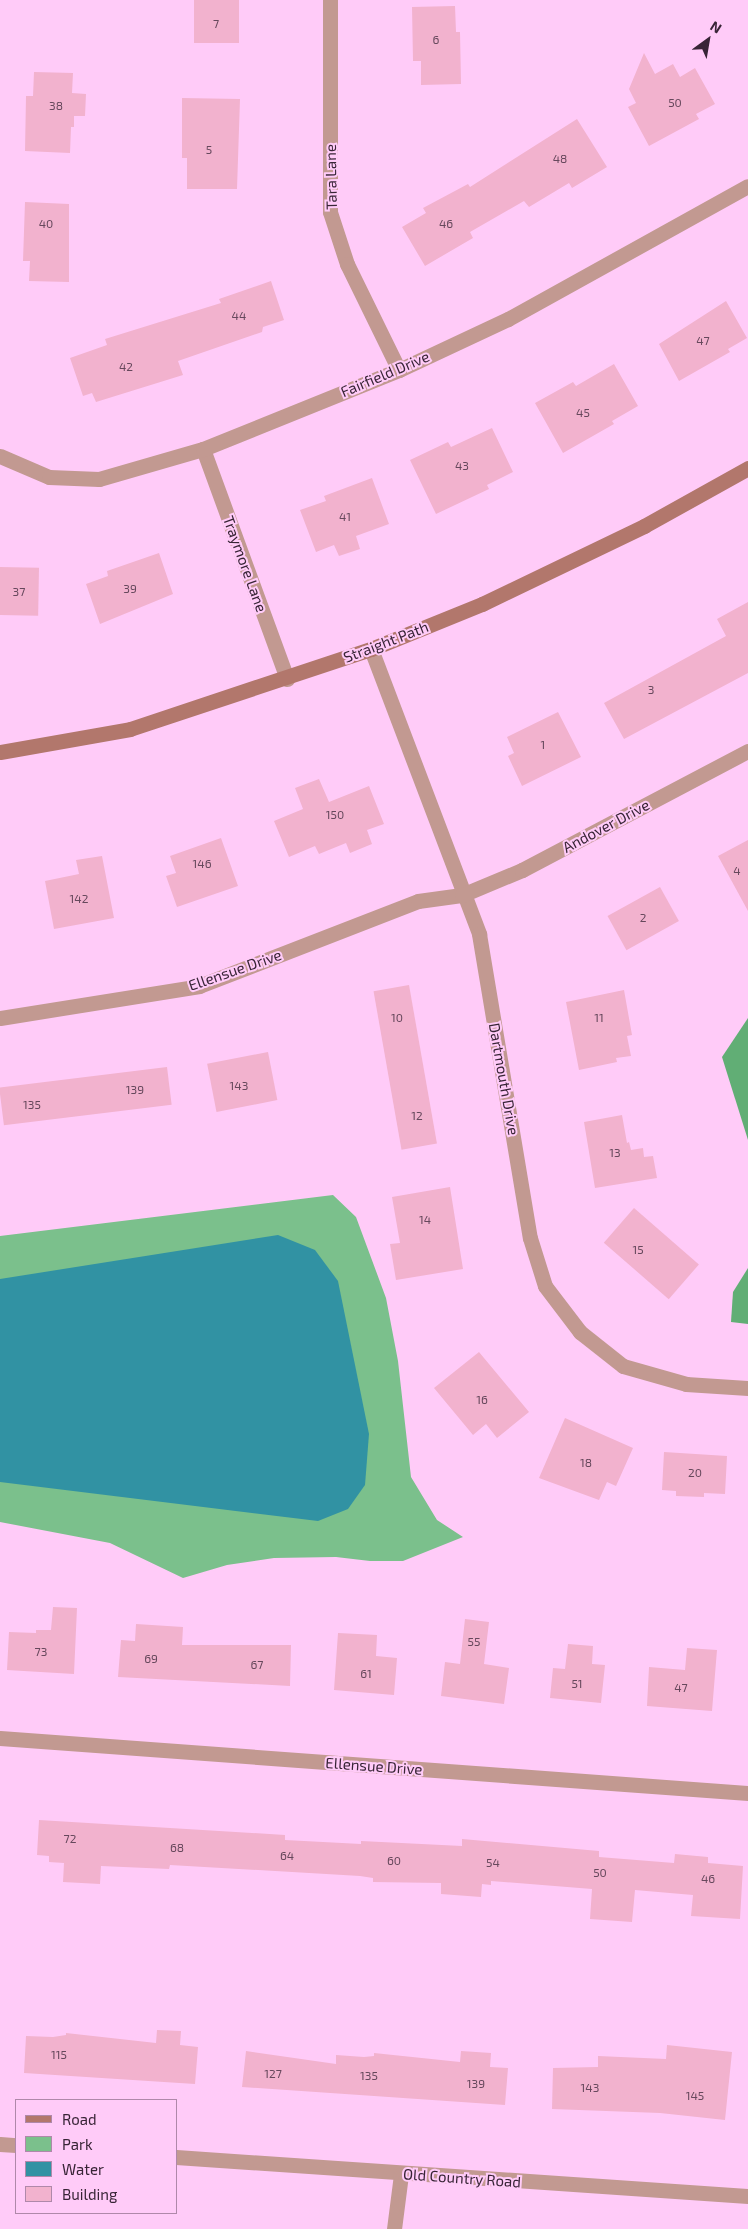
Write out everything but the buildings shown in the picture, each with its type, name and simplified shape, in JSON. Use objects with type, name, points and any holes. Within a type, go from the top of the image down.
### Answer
[{"type":"main road","name":"Straight Path","points":[[0,752],[130,729],[372,650],[482,604],[644,526],[748,468]]},
{"type":"street","name":"Tara Lane","points":[[330,0],[330,212],[347,264],[399,370]]},
{"type":"street","name":"Fairfield Drive","points":[[0,456],[50,477],[99,479],[203,449],[399,370],[508,319],[748,186]]},
{"type":"street","name":"Traymore Lane","points":[[203,449],[287,679]]},
{"type":"street","name":"Dartmouth Drive","points":[[372,650],[462,895],[479,934],[530,1238],[545,1286],[580,1332],[623,1366],[686,1384],[748,1388]]},
{"type":"street","name":"Andover Drive","points":[[462,895],[522,870],[748,751]]},
{"type":"street","name":"Ellensue Drive","points":[[0,1018],[199,986],[418,902],[462,895]]},
{"type":"street","name":"Ellensue Drive","points":[[0,1738],[748,1793]]},
{"type":"street","points":[[0,2144],[15,2145]]},
{"type":"street","name":"Old Country Road","points":[[178,2157],[401,2174],[748,2196]]},
{"type":"street","points":[[394,2229],[401,2174]]},
{"type":"green space","points":[[333,1195],[356,1217],[386,1298],[398,1361],[411,1477],[437,1520],[463,1537],[403,1561],[370,1561],[336,1557],[274,1558],[227,1565],[183,1578],[110,1543],[0,1522],[0,1236]]},
{"type":"shaded area","points":[[748,1018],[748,1140],[722,1057]]},
{"type":"shaded area","points":[[748,1268],[748,1324],[731,1322],[733,1292]]},
{"type":"water","points":[[278,1235],[315,1250],[338,1281],[369,1434],[365,1485],[348,1509],[318,1521],[0,1482],[0,1279]]}]
